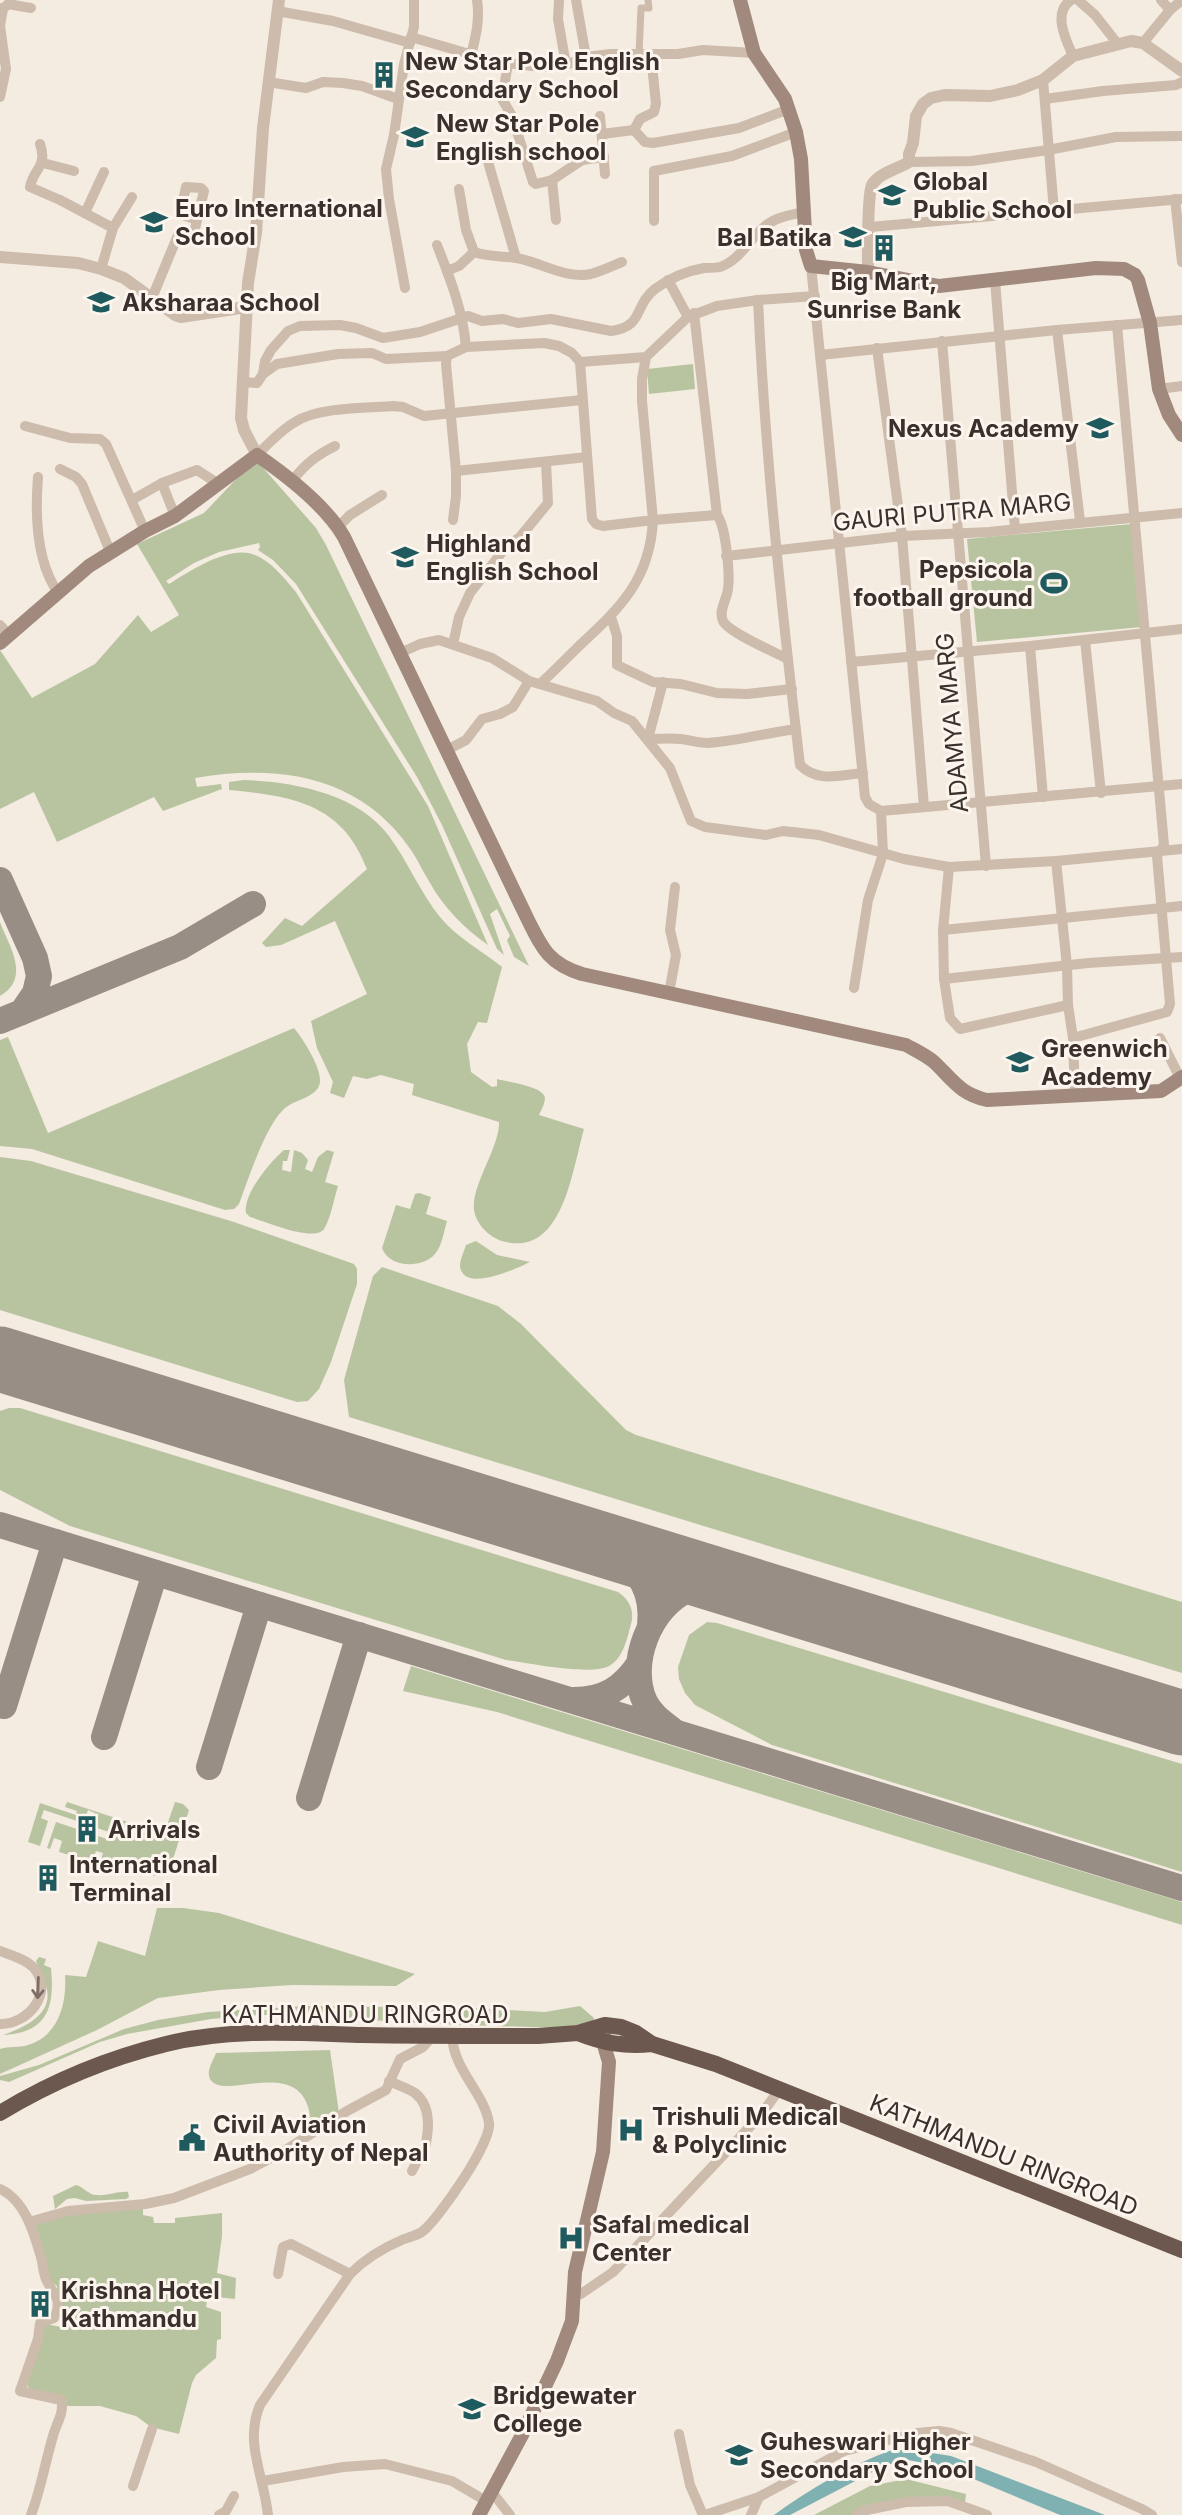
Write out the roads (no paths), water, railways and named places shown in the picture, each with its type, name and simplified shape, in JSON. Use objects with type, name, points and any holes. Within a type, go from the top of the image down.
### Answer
[{"type":"highway","name":"KATHMANDU RINGROAD","points":[[610,2031],[620,2045],[652,2044]]},
{"type":"highway","name":"KATHMANDU RINGROAD","points":[[0,2113],[41,2091],[124,2056],[178,2042],[233,2034],[538,2036],[610,2031],[636,2033],[652,2044],[716,2064],[1182,2250]]},
{"type":"main road","points":[[740,0],[754,54],[779,89],[796,132],[801,159],[806,250],[811,266],[867,272],[939,286],[1096,268],[1124,269],[1138,280],[1150,323],[1159,389],[1169,415],[1182,435]]},
{"type":"main road","points":[[3,634],[59,594],[110,551],[174,516],[257,455],[293,480],[338,527],[523,911],[548,954],[557,964],[568,970],[906,1045],[933,1061],[959,1088],[972,1097],[987,1100],[1161,1091],[1181,1078]]},
{"type":"main road","points":[[479,2515],[557,2361],[572,2321],[578,2262],[603,2152],[610,2031]]},
{"type":"main road","points":[[609,2062],[620,2045]]},
{"type":"street","points":[[405,288],[386,169],[411,40],[414,0]]},
{"type":"street","points":[[471,55],[477,30],[477,0]]},
{"type":"street","points":[[559,0],[558,19],[566,65]]},
{"type":"street","points":[[576,0],[586,57]]},
{"type":"street","points":[[639,55],[641,8],[649,8],[648,0]]},
{"type":"street","points":[[1071,0],[1063,10],[1061,30],[1073,56]]},
{"type":"street","points":[[1078,0],[1095,15],[1117,43]]},
{"type":"street","points":[[1161,0],[1170,10]]},
{"type":"street","points":[[1143,43],[1170,10],[1182,0]]},
{"type":"street","points":[[0,97],[3,69],[1,8],[8,4],[31,8]]},
{"type":"street","points":[[582,400],[424,416],[403,407],[393,406],[308,416],[295,422],[257,455],[241,418],[248,283],[278,5],[508,64],[542,67],[566,65],[586,57],[703,50],[754,54]]},
{"type":"street","points":[[909,162],[916,116],[923,104],[931,98],[944,95],[990,96],[1018,90],[1043,80],[1073,56],[1117,43],[1143,43],[1182,71]]},
{"type":"street","points":[[634,130],[640,119],[654,111],[656,104],[651,55]]},
{"type":"street","points":[[508,64],[502,99],[512,116],[531,178],[536,184],[552,180],[582,160],[604,157]]},
{"type":"street","points":[[1043,80],[1054,211]]},
{"type":"street","points":[[268,82],[306,88],[323,82],[343,83],[362,86],[398,99]]},
{"type":"street","points":[[1045,99],[1175,85],[1182,82]]},
{"type":"street","points":[[634,130],[646,142],[653,143],[739,128],[789,109]]},
{"type":"street","points":[[600,116],[605,174]]},
{"type":"street","points":[[601,134],[634,130]]},
{"type":"street","points":[[654,221],[654,171],[732,156],[796,132]]},
{"type":"street","points":[[867,272],[869,200],[872,185],[880,177],[909,162],[972,161],[1116,137],[1182,136]]},
{"type":"street","points":[[40,144],[43,163],[30,187],[113,228]]},
{"type":"street","points":[[484,148],[516,258]]},
{"type":"street","points":[[43,163],[74,171]]},
{"type":"street","points":[[85,213],[104,172]]},
{"type":"street","points":[[552,180],[556,220]]},
{"type":"street","points":[[459,189],[466,230],[474,252]]},
{"type":"street","points":[[101,269],[113,228],[132,197]]},
{"type":"street","points":[[870,227],[1179,199],[1182,262]]},
{"type":"street","points":[[263,374],[265,361],[271,350],[288,331],[300,326],[340,325],[383,338],[420,332],[462,317],[482,321],[503,319],[518,323],[551,319],[611,331],[621,329],[631,326],[652,292],[668,280],[694,270],[720,267],[740,253],[766,225],[784,216],[804,212]]},
{"type":"street","points":[[152,299],[178,235],[193,237],[198,220]]},
{"type":"street","points":[[437,245],[462,317],[466,347]]},
{"type":"street","points":[[474,252],[492,257],[516,258],[567,274],[579,275],[593,273],[622,262]]},
{"type":"street","points":[[447,271],[459,266],[474,252]]},
{"type":"street","points":[[0,259],[78,262],[101,269],[124,278],[181,317],[247,307]]},
{"type":"street","points":[[811,266],[865,797],[869,804],[881,811],[1182,784]]},
{"type":"street","points":[[995,279],[1015,529]]},
{"type":"street","points":[[668,280],[691,315],[717,515],[723,528],[729,584],[722,610],[723,621],[732,629],[788,659]]},
{"type":"street","points":[[540,684],[611,617],[641,577],[652,542],[653,520],[642,401],[646,357],[691,315],[717,306],[815,296]]},
{"type":"street","points":[[758,300],[777,550],[800,765],[810,775],[819,777],[863,773]]},
{"type":"street","points":[[820,355],[999,335],[1182,320]]},
{"type":"street","points":[[1073,1038],[1167,1012],[1170,1004],[1157,856],[1164,845],[1117,326]]},
{"type":"street","points":[[1057,330],[1080,521]]},
{"type":"street","name":"ADAMYA MARG","points":[[942,341],[986,866]]},
{"type":"street","points":[[244,382],[257,383],[263,374],[277,364],[338,354],[372,353],[386,359],[447,356],[466,347],[544,343],[565,349],[580,362],[646,357]]},
{"type":"street","points":[[877,348],[902,536],[924,807]]},
{"type":"street","points":[[447,356],[456,471],[453,520]]},
{"type":"street","points":[[580,362],[592,519],[596,524],[603,526],[717,515]]},
{"type":"street","points":[[1159,389],[1182,386]]},
{"type":"street","points":[[25,426],[70,438],[100,439],[106,444],[145,531]]},
{"type":"street","points":[[293,480],[316,456],[335,446]]},
{"type":"street","points":[[456,471],[587,457]]},
{"type":"street","points":[[453,644],[459,617],[470,593],[506,547],[520,537],[548,503],[546,462]]},
{"type":"street","points":[[60,469],[76,477],[82,484],[110,551]]},
{"type":"street","points":[[132,500],[162,483],[197,470],[217,483]]},
{"type":"street","points":[[38,477],[38,530],[47,578],[59,594]]},
{"type":"street","points":[[162,483],[174,516]]},
{"type":"street","points":[[338,527],[350,515],[382,495]]},
{"type":"street","name":"GAURI PUTRA MARG","points":[[726,556],[902,536],[957,534],[1182,513]]},
{"type":"street","points":[[611,617],[617,636],[617,665],[653,682],[731,694],[792,689]]},
{"type":"street","points":[[851,662],[1182,629]]},
{"type":"street","points":[[400,653],[420,644],[439,640],[492,658],[529,681],[597,701],[632,721],[648,738],[660,758],[670,768],[691,821],[705,827],[765,835],[783,831],[819,835],[883,854],[949,867],[1056,861],[1182,849]]},
{"type":"street","points":[[1085,640],[1101,793]]},
{"type":"street","points":[[1030,646],[1043,797]]},
{"type":"street","points":[[447,750],[466,740],[482,719],[513,707],[529,681]]},
{"type":"street","points":[[648,738],[663,682]]},
{"type":"street","points":[[648,738],[707,743],[739,741],[766,733],[796,729]]},
{"type":"street","points":[[854,988],[868,900],[883,854],[881,811]]},
{"type":"street","points":[[1056,861],[1073,1038],[1075,1096]]},
{"type":"street","points":[[949,867],[943,930],[944,979],[950,1018],[960,1028],[1068,1005]]},
{"type":"street","points":[[669,993],[676,955],[670,930],[676,887]]},
{"type":"street","points":[[943,930],[1182,906]]},
{"type":"street","points":[[944,979],[1182,957]]},
{"type":"street","points":[[1160,1038],[1181,1078]]},
{"type":"street","points":[[0,1951],[32,1965],[38,1975],[40,1990],[37,2004],[30,2013],[19,2021],[0,2024]]},
{"type":"street","points":[[29,2222],[77,2209],[155,2202],[250,2169],[386,2090],[400,2059],[422,2047],[434,2035]]},
{"type":"street","points":[[268,2515],[254,2447],[253,2421],[260,2405],[350,2274],[401,2240],[423,2231],[479,2155],[487,2138],[489,2124],[457,2060],[452,2047],[452,2035]]},
{"type":"street","points":[[389,2081],[414,2092],[423,2103],[427,2115],[428,2135],[423,2156],[418,2159],[412,2171]]},
{"type":"street","points":[[574,2294],[581,2294],[612,2272],[760,2116],[779,2090]]},
{"type":"street","points":[[0,2189],[18,2203],[29,2222],[46,2280],[57,2293],[58,2310],[54,2318],[40,2323],[38,2339],[20,2391],[61,2400],[63,2407],[52,2437],[41,2489],[31,2515]]},
{"type":"street","points":[[278,2274],[283,2247],[291,2244],[350,2274]]},
{"type":"street","points":[[134,2486],[152,2429]]},
{"type":"street","points":[[679,2434],[690,2485],[704,2515],[759,2497],[844,2451],[869,2443],[939,2431],[1036,2462],[1140,2512],[1152,2515]]},
{"type":"street","points":[[263,2481],[343,2467],[385,2464],[452,2481],[489,2497],[509,2515]]},
{"type":"street","points":[[219,2515],[226,2511],[234,2496]]},
{"type":"street","points":[[751,2515],[759,2497]]},
{"type":"street","points":[[857,2515],[862,2511],[906,2502],[948,2501],[987,2515]]},
{"type":"water","points":[[892,2450],[913,2450],[951,2456],[1105,2515],[1060,2515],[945,2467],[908,2460],[886,2465],[790,2515],[774,2515],[831,2478]]},
{"type":"place","name":"New Star Pole English Secondary School","points":[[384,75]]},
{"type":"place","name":"New Star Pole English school","points":[[415,137]]},
{"type":"place","name":"Global Public School","points":[[892,195]]},
{"type":"place","name":"Euro International School","points":[[154,222]]},
{"type":"place","name":"Bal Batika","points":[[853,237]]},
{"type":"place","name":"Big Mart, Sunrise Bank","points":[[884,248]]},
{"type":"place","name":"Aksharaa School","points":[[101,302]]},
{"type":"place","name":"Nexus Academy","points":[[1100,428]]},
{"type":"place","name":"Highland English School","points":[[405,557]]},
{"type":"place","name":"Pepsicola football ground","points":[[1054,583]]},
{"type":"place","name":"Greenwich Academy","points":[[1020,1062]]},
{"type":"place","name":"Arrivals","points":[[87,1829]]},
{"type":"place","name":"International Terminal","points":[[48,1878]]},
{"type":"place","name":"Trishuli Medical & Polyclinic","points":[[631,2130]]},
{"type":"place","name":"Civil Aviation Authority of Nepal","points":[[192,2138]]},
{"type":"place","name":"Safal medical Center","points":[[571,2238]]},
{"type":"place","name":"Krishna Hotel Kathmandu","points":[[40,2304]]},
{"type":"place","name":"Bridgewater College","points":[[472,2409]]},
{"type":"place","name":"Guheswari Higher Secondary School","points":[[739,2455]]}]
